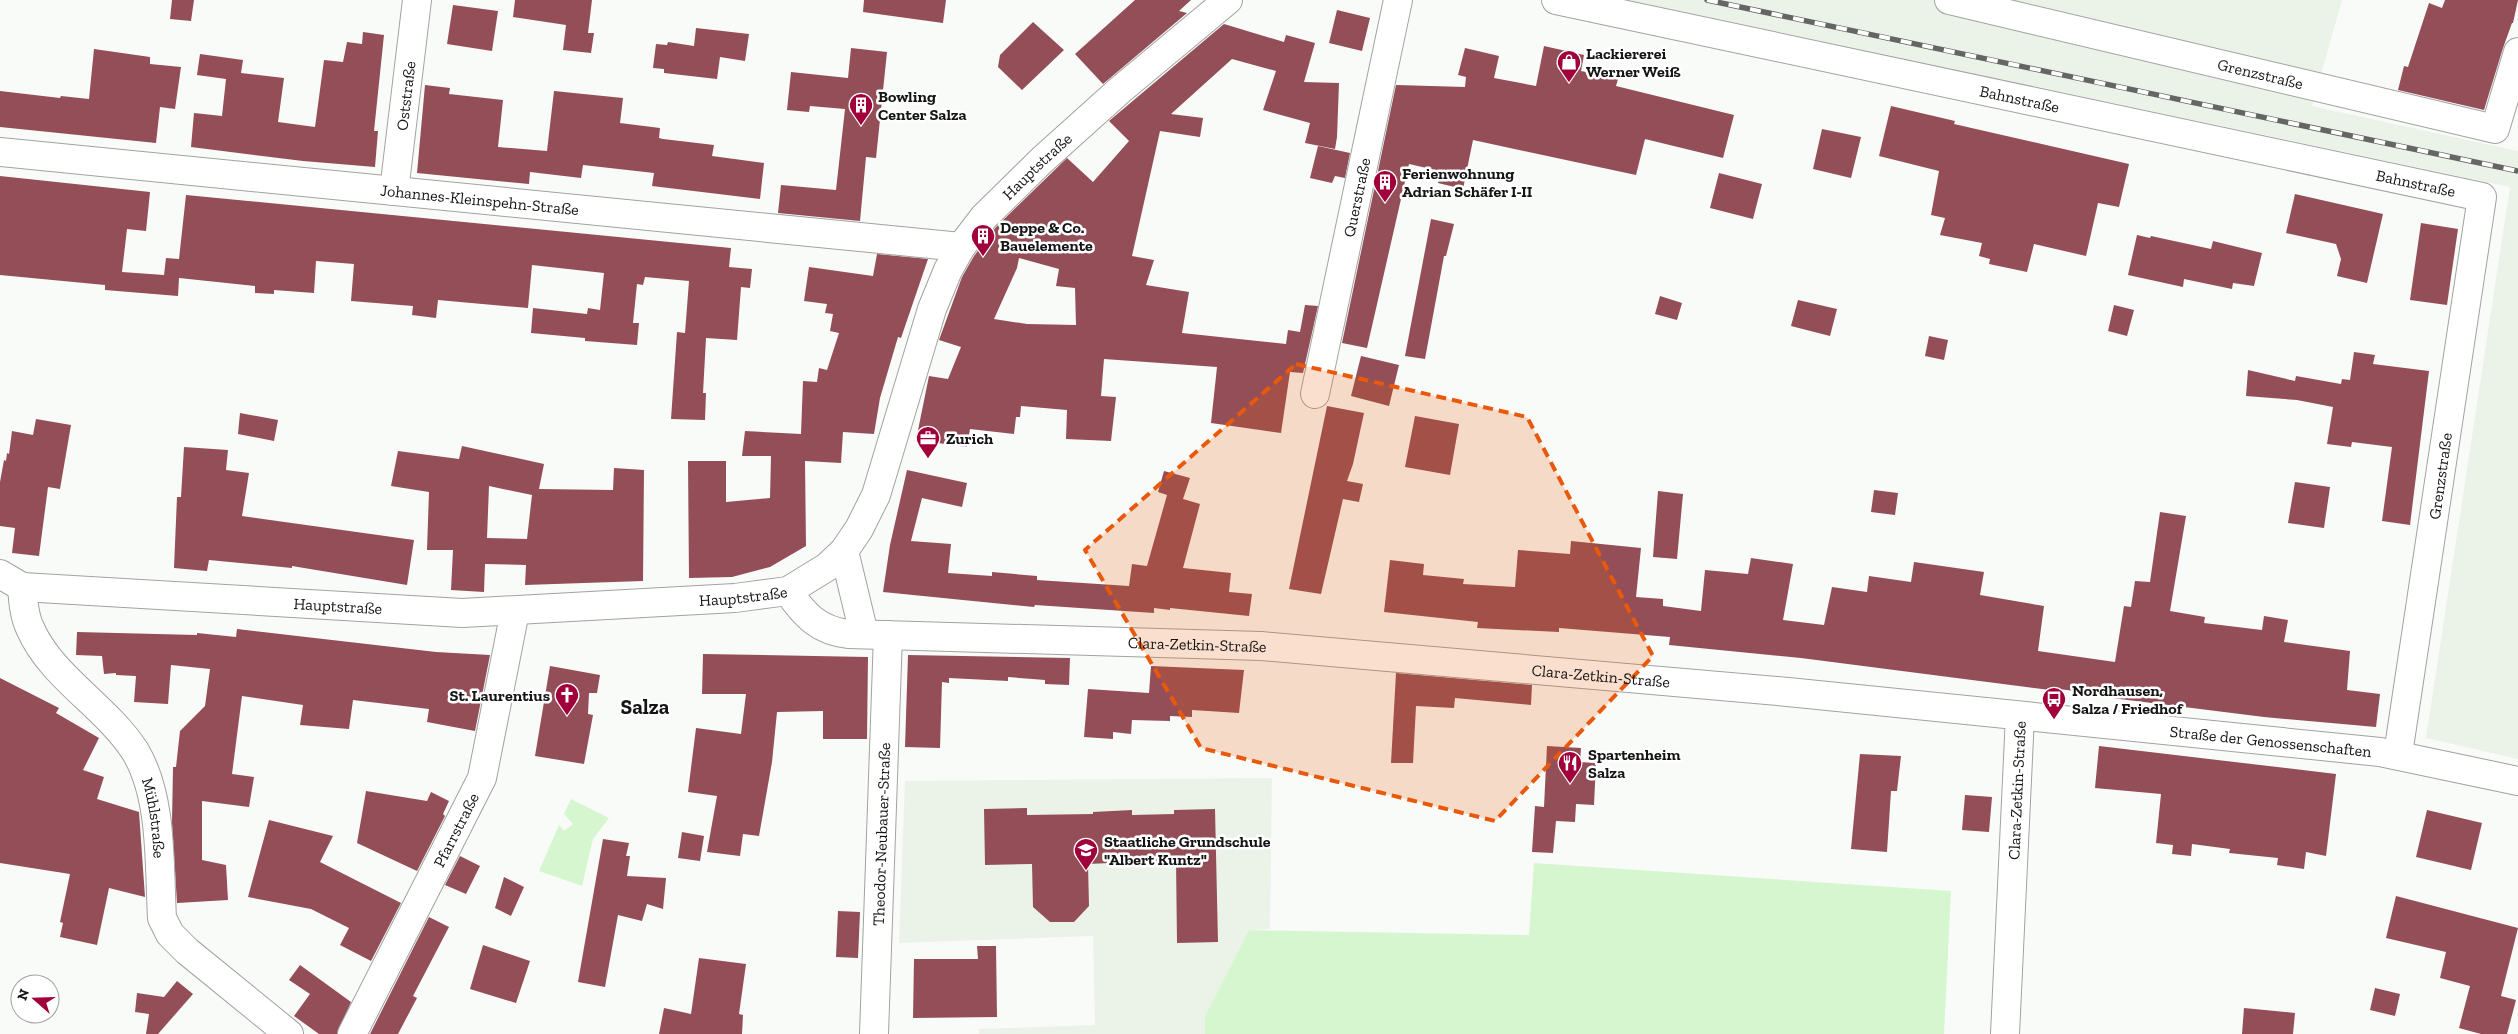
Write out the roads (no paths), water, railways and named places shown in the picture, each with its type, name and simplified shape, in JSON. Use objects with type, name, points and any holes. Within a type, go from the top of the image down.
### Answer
[{"type":"street","name":"Oststraße","points":[[394,191],[417,0]]},
{"type":"street","name":"Hauptstraße","points":[[11,580],[462,613],[735,598],[788,591],[828,567],[844,551],[859,528],[876,495],[932,309],[948,270],[961,247],[984,217],[1042,160],[1120,90],[1228,0]]},
{"type":"street","name":"Querstraße","points":[[1315,394],[1398,0]]},
{"type":"street","name":"Bahnstraße","points":[[1556,0],[2482,197]]},
{"type":"street","name":"Grenzstraße","points":[[1949,0],[2495,129],[2518,52]]},
{"type":"street","name":"Johannes-Kleinspehn-Straße","points":[[0,152],[961,247]]},
{"type":"street","name":"Grenzstraße","points":[[2398,754],[2482,197]]},
{"type":"street","points":[[844,551],[876,635]]},
{"type":"street","name":"Mühlstraße","points":[[11,580],[29,628],[51,663],[116,725],[136,753],[156,805],[162,918],[170,934],[187,951],[290,1034]]},
{"type":"street","name":"Clara-Zetkin-Straße","points":[[788,591],[802,612],[820,627],[839,633],[1261,646],[1788,692],[2020,716],[2005,1034]]},
{"type":"street","name":"Pfarrstraße","points":[[352,1034],[482,778],[515,611]]},
{"type":"street","name":"Theodor-Neubauer-Straße","points":[[874,1034],[876,635]]},
{"type":"street","name":"Straße der Genossenschaften","points":[[2020,716],[2398,754],[2518,781]]},
{"type":"railway","points":[[1707,0],[2518,171]]},
{"type":"place","name":"Lackiererei Werner Weiß","points":[[1569,83]]},
{"type":"place","name":"Bowling Center Salza","points":[[861,126]]},
{"type":"place","name":"Ferienwohnung Adrian Schäfer I-II","points":[[1385,203]]},
{"type":"place","name":"Deppe & Co. Bauelemente","points":[[983,257]]},
{"type":"place","name":"Zurich","points":[[928,459]]},
{"type":"place","name":"St. Laurentius","points":[[567,716]]},
{"type":"place","name":"Nordhausen, Salza / Friedhof","points":[[2054,720]]},
{"type":"place","name":"Spartenheim Salza","points":[[1570,784]]},
{"type":"place","name":"Staatliche Grundschule \"Albert Kuntz\"","points":[[1086,871]]},
{"type":"district","name":"Salza","points":[[645,707]]}]
